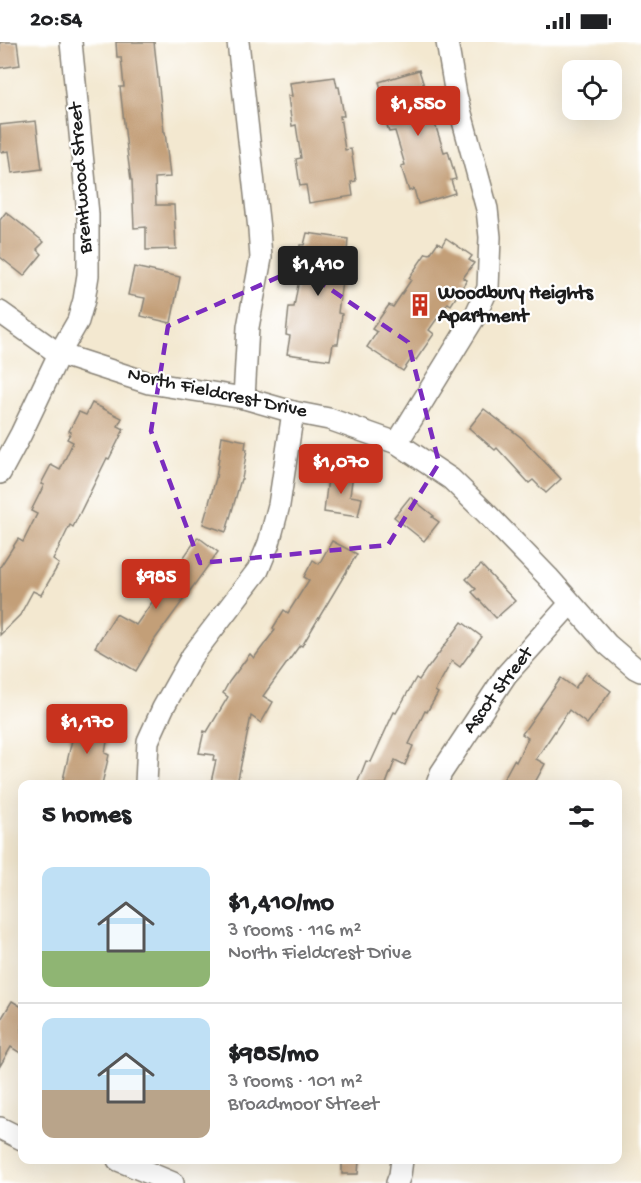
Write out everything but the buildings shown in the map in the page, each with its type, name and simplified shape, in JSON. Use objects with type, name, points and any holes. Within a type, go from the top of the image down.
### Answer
[{"type":"street","name":"Brentwood Street","points":[[0,473],[59,354],[78,321],[84,300],[88,275],[88,214],[71,42]]},
{"type":"street","points":[[238,42],[261,258],[248,327],[244,399]]},
{"type":"street","points":[[397,442],[474,318],[488,288],[490,237],[487,208],[456,95],[447,42]]},
{"type":"street","name":"North Fieldcrest Drive","points":[[0,312],[59,354],[149,382],[244,399],[329,419],[397,442],[451,479],[548,577],[607,644],[641,671]]},
{"type":"street","points":[[146,780],[148,741],[163,708],[192,656],[258,570],[269,543],[279,506],[293,412]]},
{"type":"street","name":"Ascot Street","points":[[438,780],[506,675],[570,604]]},
{"type":"street","points":[[0,1128],[18,1137]]},
{"type":"street","points":[[128,1164],[173,1183]]},
{"type":"street","points":[[397,1183],[401,1164]]},
{"type":"highlighted area","points":[[299,268],[408,342],[439,463],[388,545],[200,563],[151,431],[168,326]]},
{"type":"place","name":"Woodbury Heights Apartment","points":[[420,305]]}]
